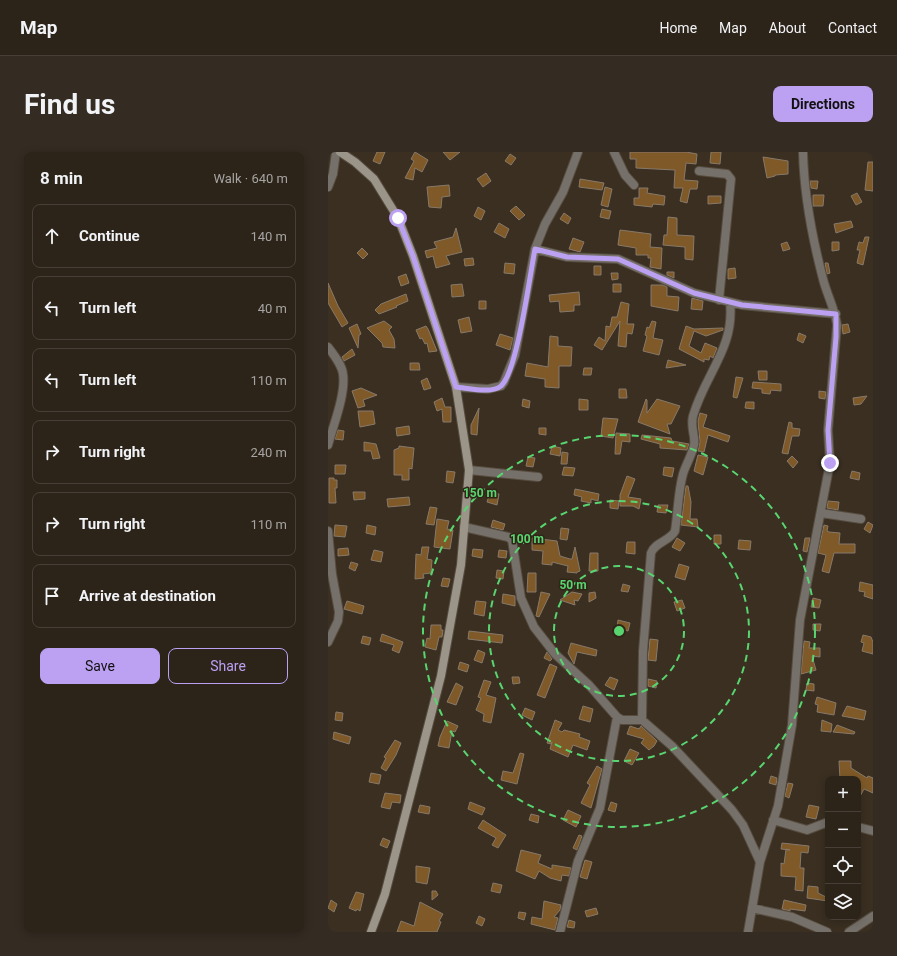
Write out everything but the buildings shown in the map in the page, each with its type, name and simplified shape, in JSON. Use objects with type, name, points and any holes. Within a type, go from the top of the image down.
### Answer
[{"type":"street","points":[[328,187],[333,174],[336,152]]},
{"type":"street","points":[[340,152],[355,162],[374,179],[398,218],[413,256],[456,387],[469,470],[461,565],[441,676],[385,894],[371,932]]},
{"type":"street","points":[[456,387],[488,389],[501,386],[504,382],[515,355],[535,249],[545,224],[563,192],[578,152]]},
{"type":"street","points":[[614,152],[625,174],[634,185]]},
{"type":"street","points":[[748,932],[760,862],[778,806],[792,725],[800,620],[830,463],[828,430],[836,337],[836,314],[823,278],[809,217],[803,174],[803,152]]},
{"type":"street","points":[[699,171],[727,174],[730,179],[719,300]]},
{"type":"street","points":[[535,249],[567,257],[618,259],[674,286],[719,300],[756,308],[836,314]]},
{"type":"street","points":[[642,720],[643,651],[651,554],[654,547],[671,536],[675,531],[680,486],[694,445],[691,429],[693,415],[708,377],[726,345],[730,331],[730,302]]},
{"type":"street","points":[[328,347],[341,368],[343,375],[341,397],[328,445]]},
{"type":"street","points":[[469,470],[538,477]]},
{"type":"street","points":[[821,513],[861,519]]},
{"type":"street","points":[[464,527],[508,537],[512,540],[521,598],[534,627],[556,654],[589,686],[617,717],[622,720],[642,720],[672,746],[732,810],[744,825],[760,862]]},
{"type":"street","points":[[328,531],[332,574],[338,598],[338,621],[328,642]]},
{"type":"street","points":[[328,596],[338,598]]},
{"type":"street","points":[[560,932],[578,860],[600,808],[606,786],[617,717]]},
{"type":"street","points":[[773,820],[807,830],[825,823]]},
{"type":"street","points":[[861,828],[873,831]]},
{"type":"street","points":[[752,908],[792,916],[827,932]]},
{"type":"street","points":[[852,931],[873,916]]},
{"type":"route","points":[[398,218],[413,256],[456,387],[488,389],[501,386],[504,382],[515,355],[535,249],[567,257],[618,259],[674,286],[707,297],[742,305],[756,308],[836,314],[837,325],[828,430],[830,463]]}]
